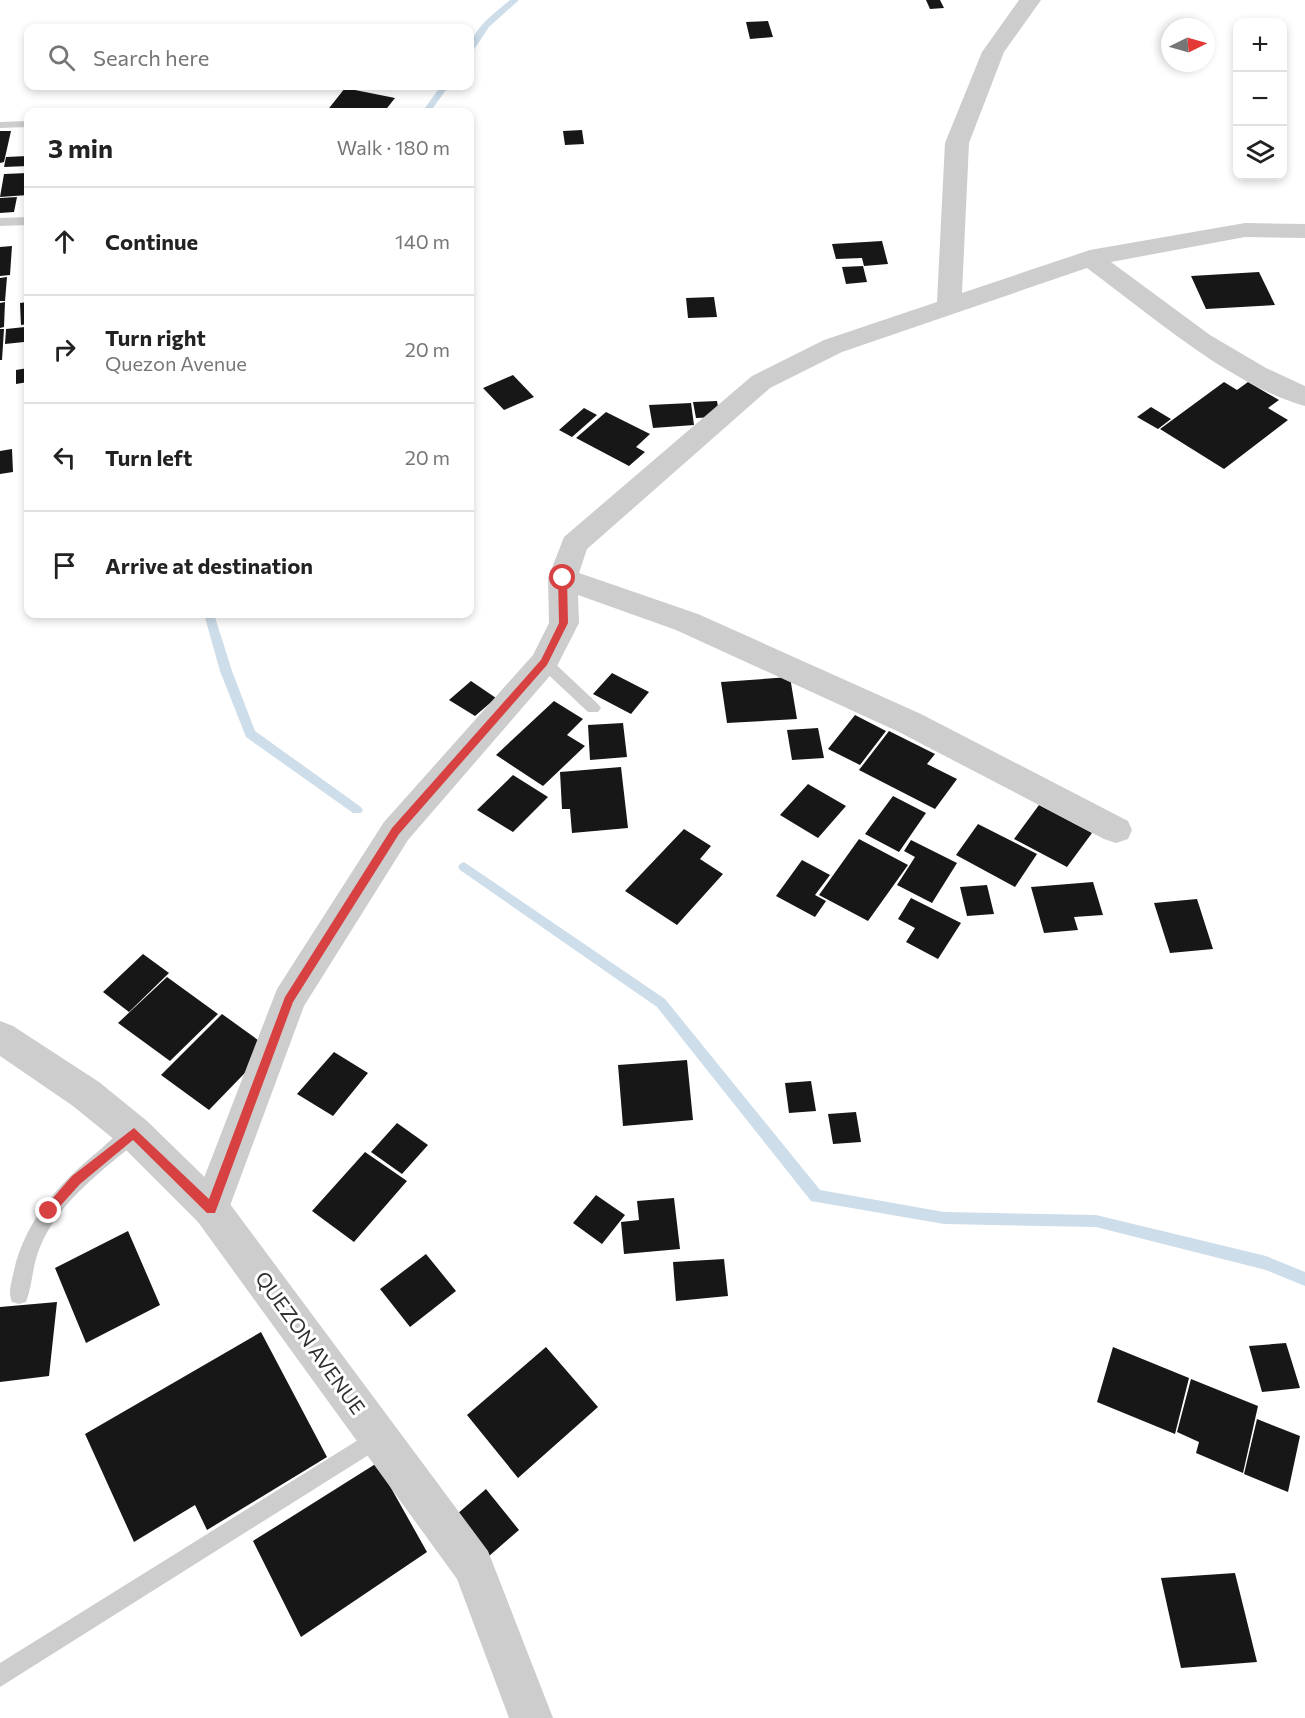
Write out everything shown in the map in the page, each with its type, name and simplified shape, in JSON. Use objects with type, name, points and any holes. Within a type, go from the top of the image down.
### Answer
[{"type":"street","points":[[949,306],[957,143],[993,52],[1030,0]]},
{"type":"street","points":[[211,1209],[289,1000],[396,831],[544,662],[564,623],[563,578],[574,544],[761,382],[833,346],[1090,258],[1245,230],[1305,231]]},
{"type":"street","points":[[1090,258],[1201,340],[1257,374],[1305,398]]},
{"type":"street","points":[[563,578],[687,622],[878,708],[1116,830]]},
{"type":"street","name":"QUEZON AVENUE","points":[[0,1037],[86,1094],[134,1133],[211,1209],[473,1566],[531,1718]]},
{"type":"lane","points":[[0,125],[24,124]]},
{"type":"lane","points":[[0,222],[24,220]]},
{"type":"lane","points":[[544,662],[593,708]]},
{"type":"lane","points":[[19,1295],[32,1243],[49,1211],[76,1180],[134,1133]]},
{"type":"lane","points":[[0,1676],[379,1437]]},
{"type":"building","points":[[926,0],[940,0],[944,8],[930,9]]},
{"type":"building","points":[[768,21],[773,37],[750,39],[746,22]]},
{"type":"building","points":[[343,90],[395,98],[387,108],[329,108]]},
{"type":"building","points":[[582,130],[584,144],[565,145],[563,131]]},
{"type":"building","points":[[0,131],[11,131],[4,162],[0,163]]},
{"type":"building","points":[[24,156],[24,166],[4,167],[6,157]]},
{"type":"building","points":[[24,173],[24,195],[0,197],[4,174]]},
{"type":"building","points":[[17,197],[14,212],[0,213],[0,198]]},
{"type":"building","points":[[882,241],[888,264],[864,266],[862,258],[836,259],[832,244]]},
{"type":"building","points":[[12,246],[10,275],[0,276],[0,247]]},
{"type":"building","points":[[863,266],[867,282],[846,284],[842,267]]},
{"type":"building","points":[[1259,272],[1275,305],[1206,309],[1191,276]]},
{"type":"building","points":[[7,277],[5,301],[0,301],[0,278]]},
{"type":"building","points":[[714,297],[717,317],[688,318],[686,298]]},
{"type":"building","points":[[5,302],[4,327],[0,328],[0,303]]},
{"type":"building","points":[[24,302],[24,325],[21,325],[20,303]]},
{"type":"building","points":[[24,327],[24,342],[5,344],[6,329]]},
{"type":"building","points":[[0,329],[4,329],[2,360],[0,360]]},
{"type":"building","points":[[24,369],[24,383],[16,384],[16,370]]},
{"type":"building","points":[[513,375],[534,397],[504,410],[483,388]]},
{"type":"building","points":[[1224,382],[1237,390],[1248,382],[1279,400],[1268,408],[1288,420],[1224,469],[1160,429]]},
{"type":"building","points":[[717,401],[720,417],[696,418],[693,402]]},
{"type":"building","points":[[691,403],[694,425],[653,428],[649,405]]},
{"type":"building","points":[[1151,407],[1171,419],[1158,429],[1137,417]]},
{"type":"building","points":[[584,408],[597,415],[572,437],[559,430]]},
{"type":"building","points":[[606,412],[650,434],[636,447],[645,452],[629,466],[576,438]]},
{"type":"building","points":[[12,449],[13,472],[0,474],[0,451]]},
{"type":"building","points":[[612,673],[649,692],[631,714],[593,694]]},
{"type":"building","points":[[790,677],[797,719],[727,723],[721,682]]},
{"type":"building","points":[[471,681],[496,698],[475,716],[449,700]]},
{"type":"building","points":[[554,701],[583,719],[567,735],[585,746],[543,786],[496,755]]},
{"type":"building","points":[[855,715],[886,731],[860,765],[828,749]]},
{"type":"building","points":[[623,723],[627,757],[590,760],[588,725]]},
{"type":"building","points":[[818,728],[824,758],[792,760],[787,730]]},
{"type":"building","points":[[889,731],[935,754],[927,764],[957,779],[935,809],[859,770]]},
{"type":"building","points":[[621,767],[628,828],[572,833],[570,809],[562,809],[560,772]]},
{"type":"building","points":[[513,775],[548,797],[513,832],[477,810]]},
{"type":"building","points":[[808,784],[846,806],[818,838],[780,815]]},
{"type":"building","points":[[893,796],[926,813],[899,852],[865,834]]},
{"type":"building","points":[[1039,805],[1092,833],[1067,867],[1014,839]]},
{"type":"building","points":[[978,824],[1037,854],[1015,887],[956,855]]},
{"type":"building","points":[[684,829],[711,846],[700,859],[723,874],[677,925],[625,891]]},
{"type":"building","points":[[859,839],[908,865],[868,921],[819,895]]},
{"type":"building","points":[[911,840],[957,863],[932,903],[897,885],[915,857],[904,851]]},
{"type":"building","points":[[802,860],[830,875],[815,895],[826,901],[815,917],[776,896]]},
{"type":"building","points":[[1093,882],[1103,915],[1074,917],[1078,930],[1044,933],[1031,887]]},
{"type":"building","points":[[987,885],[994,914],[967,916],[960,887]]},
{"type":"building","points":[[911,898],[961,923],[938,959],[906,942],[915,928],[898,919]]},
{"type":"building","points":[[1197,899],[1213,949],[1170,953],[1154,903]]},
{"type":"building","points":[[143,954],[169,973],[129,1012],[103,992]]},
{"type":"building","points":[[167,977],[218,1014],[170,1061],[118,1023]]},
{"type":"building","points":[[222,1014],[269,1048],[209,1110],[161,1075]]},
{"type":"building","points":[[334,1052],[368,1073],[333,1116],[297,1094]]},
{"type":"building","points":[[687,1060],[693,1120],[623,1126],[618,1065]]},
{"type":"building","points":[[811,1081],[816,1111],[789,1113],[785,1083]]},
{"type":"building","points":[[856,1112],[861,1142],[833,1144],[828,1114]]},
{"type":"building","points":[[397,1123],[428,1145],[402,1174],[371,1152]]},
{"type":"building","points":[[365,1152],[407,1181],[354,1242],[312,1211]]},
{"type":"building","points":[[596,1195],[625,1215],[602,1244],[573,1223]]},
{"type":"building","points":[[674,1198],[680,1249],[624,1254],[621,1222],[639,1220],[637,1201]]},
{"type":"building","points":[[128,1231],[160,1305],[86,1343],[55,1268]]},
{"type":"building","points":[[426,1254],[456,1291],[410,1327],[380,1289]]},
{"type":"building","points":[[724,1259],[728,1296],[676,1301],[673,1262]]},
{"type":"building","points":[[57,1302],[49,1376],[0,1382],[0,1307]]},
{"type":"building","points":[[261,1332],[327,1457],[207,1530],[195,1505],[134,1542],[85,1434]]},
{"type":"building","points":[[1286,1343],[1300,1388],[1262,1392],[1249,1346]]},
{"type":"building","points":[[546,1347],[598,1407],[518,1478],[467,1415]]},
{"type":"building","points":[[1113,1347],[1189,1378],[1175,1434],[1097,1402]]},
{"type":"building","points":[[1191,1379],[1258,1406],[1243,1473],[1196,1453],[1199,1442],[1177,1432]]},
{"type":"building","points":[[1257,1419],[1300,1436],[1288,1492],[1244,1474]]},
{"type":"building","points":[[377,1463],[427,1552],[301,1637],[253,1541]]},
{"type":"building","points":[[486,1489],[519,1530],[481,1563],[449,1521]]},
{"type":"building","points":[[1235,1573],[1257,1662],[1181,1668],[1161,1578]]},
{"type":"waterway","points":[[474,43],[486,25],[515,0]]},
{"type":"waterway","points":[[429,108],[442,90]]},
{"type":"waterway","points":[[210,618],[226,671],[250,734],[357,810]]},
{"type":"waterway","points":[[464,867],[661,1003],[816,1196],[944,1218],[1096,1221],[1266,1263],[1305,1279]]},
{"type":"route","points":[[49,1211],[76,1180],[134,1133],[211,1209],[289,1000],[396,831],[544,662],[564,623],[563,578]]}]
